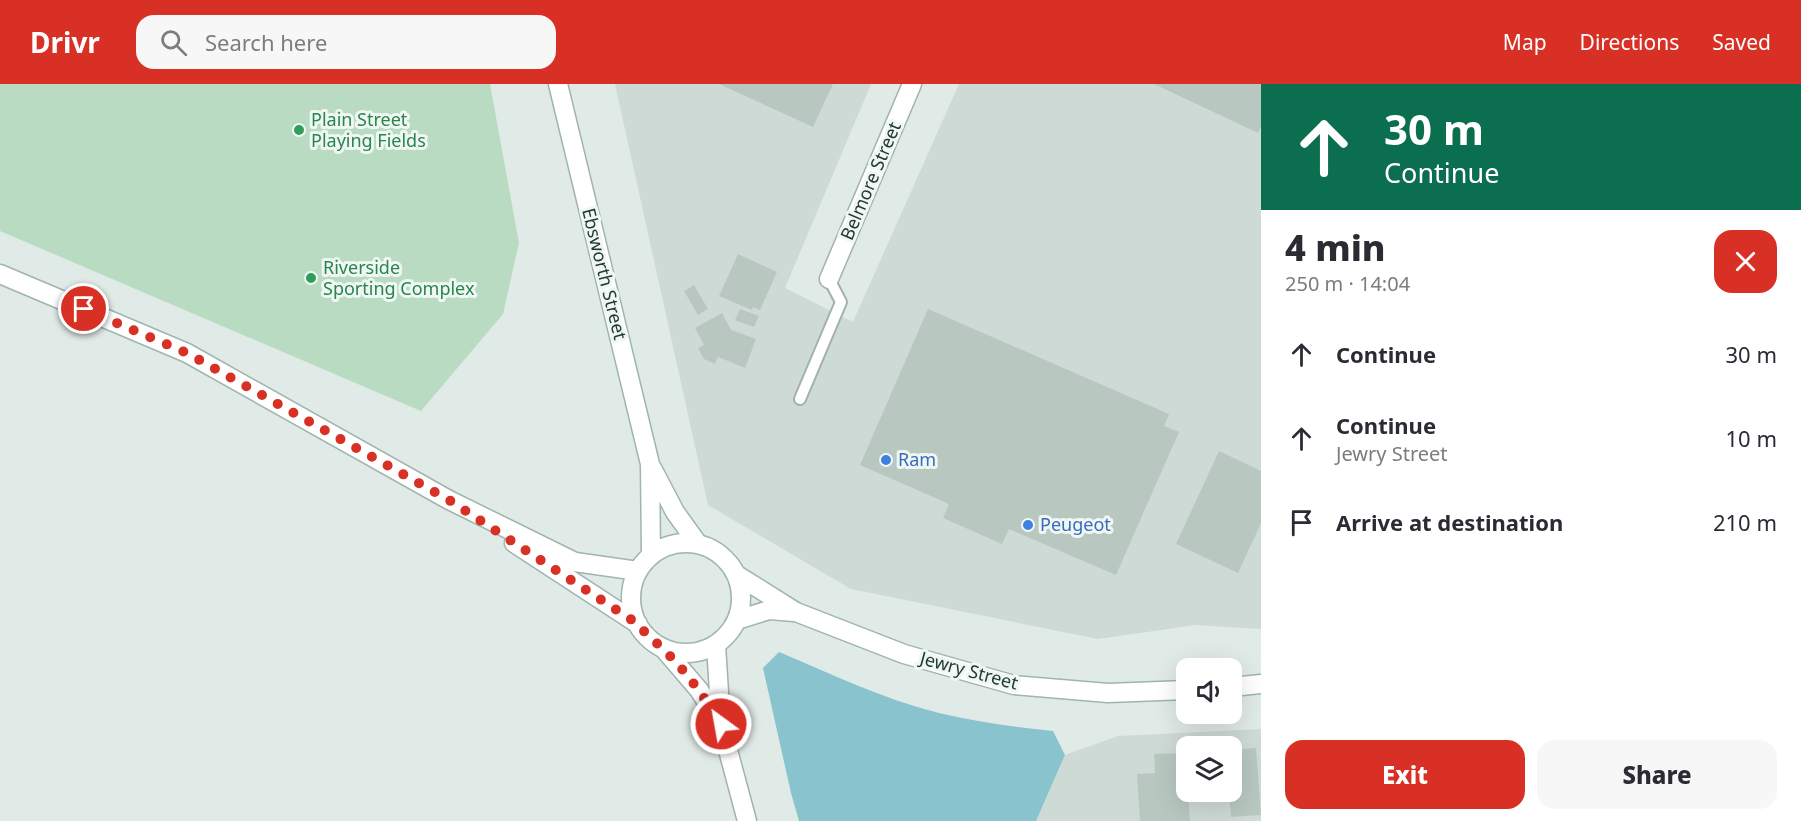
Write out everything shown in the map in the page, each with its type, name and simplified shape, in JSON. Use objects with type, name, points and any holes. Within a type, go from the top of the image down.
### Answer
[{"type":"main road","name":"Ebsworth Street","points":[[558,84],[650,464],[651,555]]},
{"type":"main road","name":"Belmore Street","points":[[829,279],[912,84]]},
{"type":"main road","points":[[0,273],[187,353],[449,500],[575,562],[638,571]]},
{"type":"main road","name":"Ebsworth Street","points":[[650,464],[675,513],[698,544]]},
{"type":"main road","points":[[449,500],[638,624]]},
{"type":"main road","points":[[663,648],[680,653],[698,652],[716,645],[727,636],[737,620],[741,601],[737,576],[730,564],[716,551],[698,544],[684,543],[668,546],[651,555],[638,571],[632,588],[632,606],[638,624],[647,637],[663,648],[699,690],[721,724]]},
{"type":"main road","name":"Jewry Street","points":[[737,576],[796,612],[904,654],[1014,685],[1108,693],[1176,690]]},
{"type":"main road","name":"Jewry Street","points":[[737,620],[768,610],[796,612]]},
{"type":"main road","points":[[716,645],[721,724],[747,821]]},
{"type":"main road","points":[[1242,686],[1261,684]]},
{"type":"lane","points":[[800,399],[841,302],[829,279]]},
{"type":"shaded area","points":[[615,84],[871,84],[785,288],[853,322],[959,84],[1261,84],[1261,629],[1196,625],[1098,639],[851,589],[708,505]]},
{"type":"shaded area","points":[[1261,729],[1261,821],[1036,821],[1065,755],[1118,736]]},
{"type":"green space","name":"Riverside Sporting Complex","points":[[0,84],[490,84],[519,243],[503,314],[421,411],[0,231]]},
{"type":"water","points":[[779,652],[858,686],[918,707],[981,722],[1053,731],[1065,755],[1036,821],[799,821],[763,668]]},
{"type":"building","points":[[719,84],[833,84],[813,127]]},
{"type":"building","points":[[1154,84],[1261,84],[1261,126],[1258,133]]},
{"type":"building","points":[[738,254],[777,272],[760,310],[753,307],[752,310],[719,296]]},
{"type":"building","points":[[694,285],[708,309],[698,315],[684,291]]},
{"type":"building","points":[[740,309],[759,316],[754,327],[735,320]]},
{"type":"building","points":[[928,309],[1169,414],[1164,426],[1179,432],[1116,575],[1009,529],[1002,544],[943,518],[949,504],[860,465]]},
{"type":"building","points":[[722,313],[731,330],[756,339],[745,368],[718,357],[715,364],[704,359],[698,348],[704,345],[695,328]]},
{"type":"building","points":[[1219,451],[1261,471],[1261,523],[1238,573],[1176,544]]},
{"type":"building","points":[[1256,748],[1261,815],[1231,817],[1230,802],[1242,802],[1242,749]]},
{"type":"building","points":[[1176,753],[1176,802],[1189,802],[1190,821],[1140,821],[1137,774],[1155,773],[1154,754]]},
{"type":"place","name":"Plain Street Playing Fields","points":[[299,130]]},
{"type":"place","name":"Riverside Sporting Complex","points":[[311,278]]},
{"type":"place","name":"Ram","points":[[886,460]]},
{"type":"place","name":"Peugeot","points":[[1028,525]]},
{"type":"route","points":[[84,309],[187,353],[449,500],[638,624],[647,637],[663,648],[699,690],[721,724]]}]
